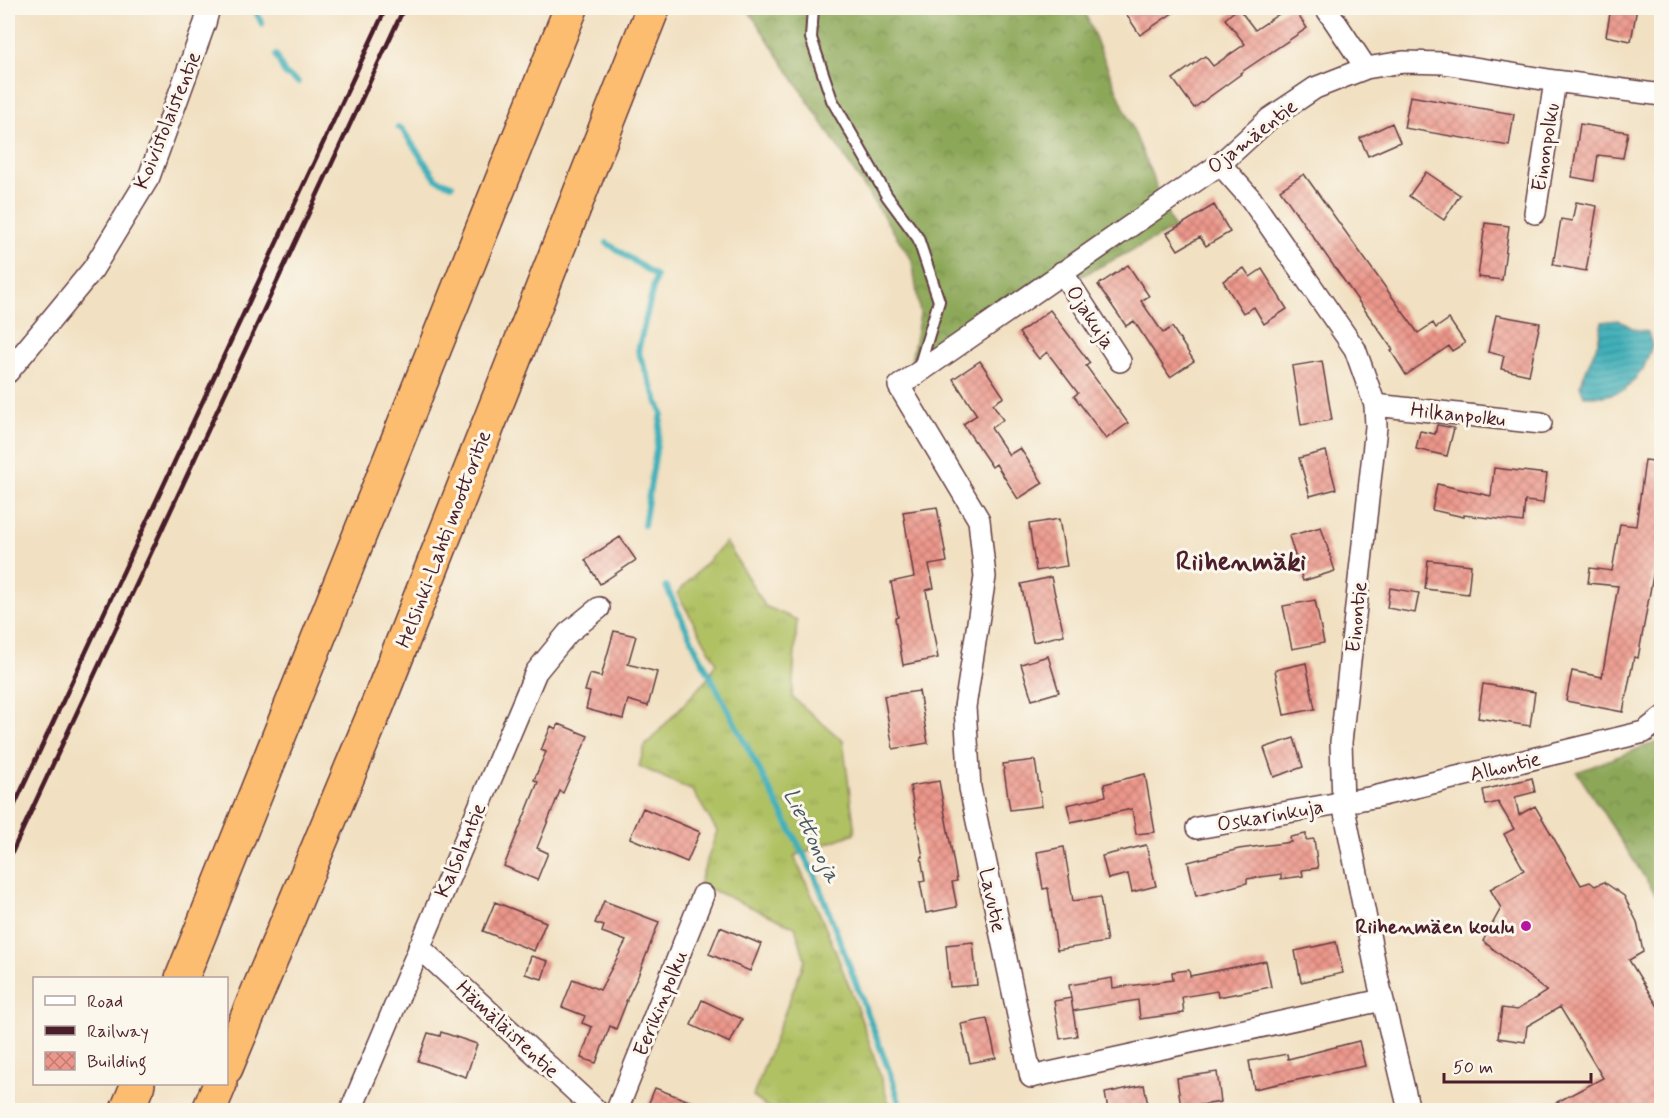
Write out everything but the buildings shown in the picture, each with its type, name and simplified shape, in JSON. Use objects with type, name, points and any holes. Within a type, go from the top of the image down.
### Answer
[{"type":"highway","points":[[182,977],[572,8]]},
{"type":"highway","name":"Helsinki-Lahti moottoritie","points":[[228,1063],[378,704],[653,8]]},
{"type":"highway","points":[[127,1110],[137,1085]]},
{"type":"highway","points":[[209,1110],[219,1085]]},
{"type":"street","name":"Koivistolaistentie","points":[[8,372],[93,269],[148,177],[209,8]]},
{"type":"street","points":[[1326,8],[1366,68]]},
{"type":"street","name":"Ojamäentie","points":[[899,386],[1221,164],[1269,119],[1315,88],[1366,68],[1403,62],[1443,63],[1662,95]]},
{"type":"street","name":"Einonpolku","points":[[1535,213],[1555,81]]},
{"type":"street","name":"Einontie","points":[[1221,164],[1251,199],[1355,350],[1375,405],[1376,427],[1341,742],[1343,802],[1382,1000],[1409,1110]]},
{"type":"street","name":"Ojakuja","points":[[1062,272],[1120,361]]},
{"type":"street","name":"Lavutie","points":[[899,386],[979,520],[986,577],[965,707],[970,788],[1031,1077],[1382,1000]]},
{"type":"street","name":"Hilkanpolku","points":[[1375,405],[1541,423]]},
{"type":"street","name":"Kalsolantie","points":[[351,1110],[536,672],[568,633],[598,608]]},
{"type":"street","name":"Alhontie","points":[[1343,802],[1374,797],[1644,732],[1662,718]]},
{"type":"street","name":"Oskarinkuja","points":[[1197,828],[1343,802]]},
{"type":"street","name":"Eerikinpolku","points":[[617,1110],[703,895]]},
{"type":"street","name":"Hämäläistentie","points":[[419,947],[596,1110]]},
{"type":"lane","points":[[813,8],[811,38],[832,100],[887,196],[918,238],[939,301],[917,373]]},
{"type":"green space","points":[[747,8],[1083,8],[1174,229],[911,363],[920,314],[912,260]]},
{"type":"green space","points":[[726,542],[765,606],[797,620],[792,697],[843,741],[855,833],[794,856],[847,981],[891,1110],[770,1110],[753,1096],[805,959],[795,927],[699,884],[717,831],[693,791],[639,766],[645,746],[707,679],[716,662],[677,593]]},
{"type":"green space","points":[[1661,740],[1661,903],[1577,772]]},
{"type":"water","points":[[1618,320],[1634,329],[1648,332],[1652,346],[1643,369],[1625,390],[1604,396],[1584,396],[1580,385],[1598,342],[1602,322]]},
{"type":"waterway","name":"Liettonoja","points":[[254,8],[262,24]]},
{"type":"waterway","name":"Liettonoja","points":[[276,55],[285,74],[298,82]]},
{"type":"waterway","name":"Liettonoja","points":[[398,127],[402,129],[436,179],[452,185]]},
{"type":"waterway","name":"Liettonoja","points":[[607,243],[656,276],[638,351],[662,413],[644,525]]},
{"type":"waterway","name":"Liettonoja","points":[[666,586],[696,649],[816,878],[893,1081],[901,1110]]},
{"type":"railway","points":[[8,819],[386,8]]},
{"type":"railway","points":[[8,861],[404,8]]},
{"type":"place","name":"Riihenmäen koulu","points":[[1526,926]]},
{"type":"district","name":"Riihenmäki","points":[[1241,561]]}]
